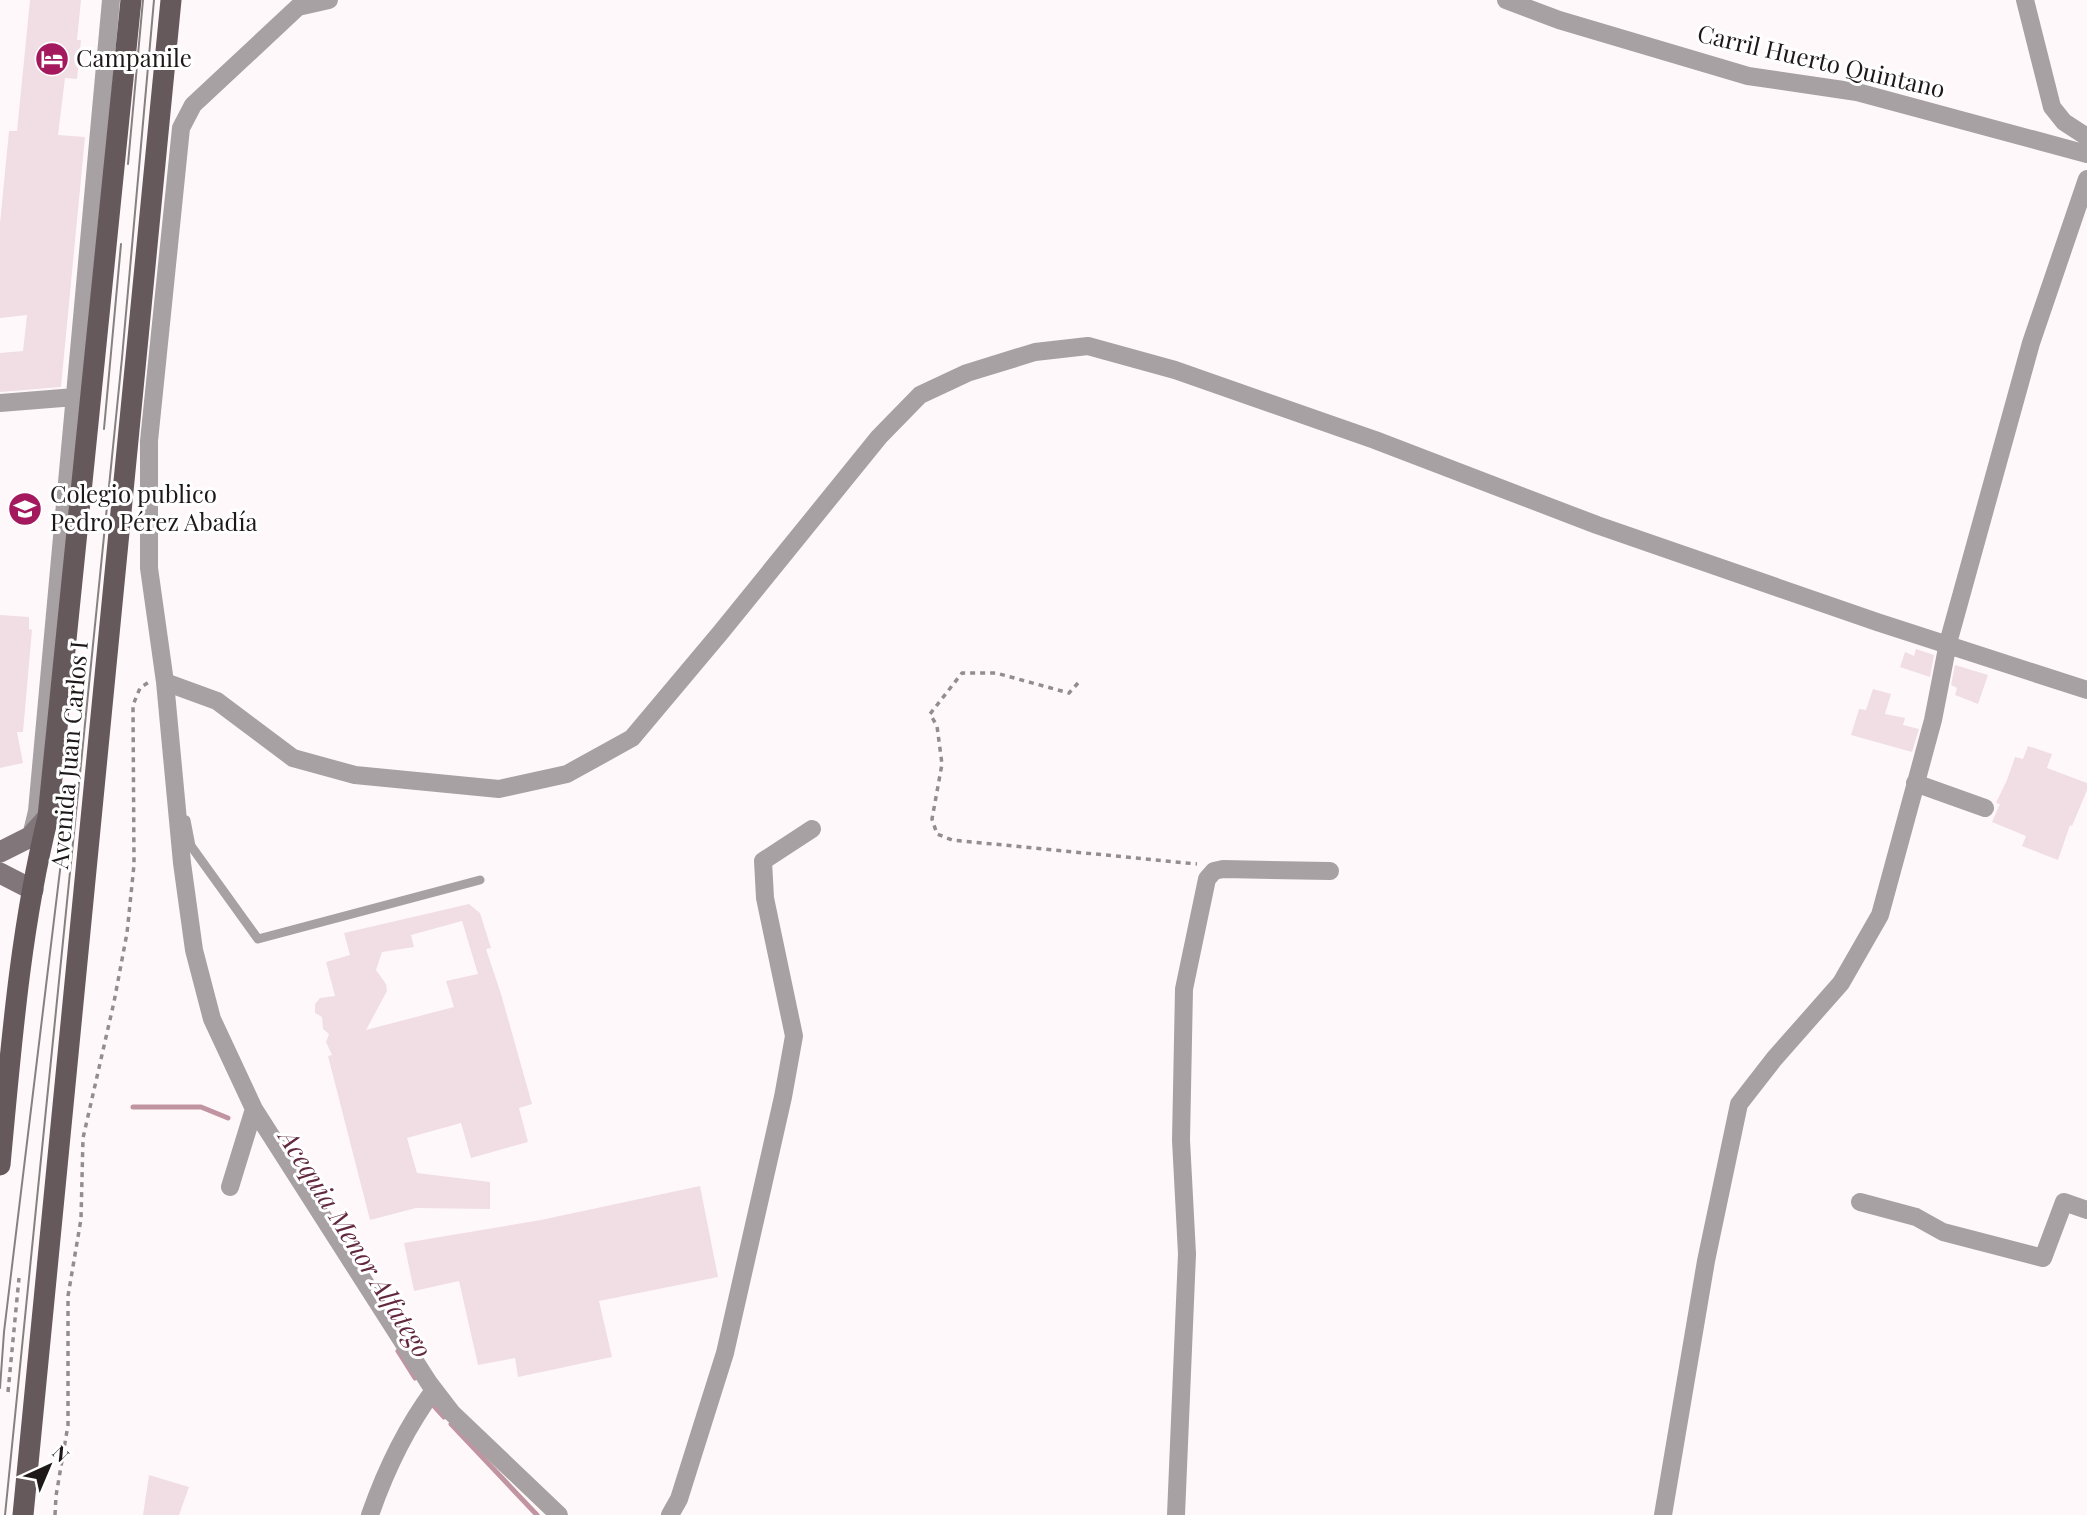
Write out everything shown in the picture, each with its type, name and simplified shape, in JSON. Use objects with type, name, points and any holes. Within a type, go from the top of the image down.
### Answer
[{"type":"main road","name":"Avenida Juan Carlos I","points":[[0,1165],[16,1001],[37,858],[48,817],[131,0]]},
{"type":"main road","name":"Avenida Juan Carlos I","points":[[23,1515],[171,0]]},
{"type":"street","points":[[37,858],[30,837],[37,811],[111,0]]},
{"type":"street","points":[[328,0],[298,3],[192,105],[181,128],[149,441],[149,568],[165,682],[187,902],[203,988],[227,1055],[254,1109],[401,1343],[434,1390],[462,1423],[559,1515]]},
{"type":"street","name":"Carril Huerto Quintano","points":[[1506,0],[1559,20],[1748,76],[1857,92],[2087,153]]},
{"type":"street","points":[[2025,0],[2052,107],[2064,122],[2087,137]]},
{"type":"street","points":[[1663,1515],[1706,1261],[1739,1104],[1774,1059],[1841,983],[1880,915],[1933,720],[1948,643],[2031,344],[2087,179]]},
{"type":"street","points":[[165,682],[217,701],[293,758],[355,775],[499,789],[567,774],[632,738],[730,622],[879,437],[920,396],[967,373],[1035,352],[1088,346],[1175,370],[1375,440],[1597,525],[1878,622],[2087,690]]},
{"type":"street","points":[[0,403],[75,397]]},
{"type":"street","points":[[1915,783],[1984,808]]},
{"type":"street","points":[[0,852],[30,837],[48,817]]},
{"type":"street","points":[[670,1515],[679,1499],[725,1353],[783,1097],[794,1036],[765,898],[763,861],[812,830]]},
{"type":"street","points":[[1176,1515],[1187,1254],[1181,1140],[1184,989],[1207,879],[1214,872],[1223,869],[1330,871]]},
{"type":"street","points":[[0,873],[33,890]]},
{"type":"street","points":[[230,1187],[254,1109]]},
{"type":"street","points":[[1860,1202],[1916,1217],[1943,1232],[2043,1258],[2064,1202],[2087,1210]]},
{"type":"street","points":[[369,1515],[386,1468],[411,1420],[434,1390]]},
{"type":"lane","points":[[178,807],[186,820],[191,846],[258,939],[480,880]]},
{"type":"path","points":[[1078,683],[1069,693],[996,673],[962,673],[930,714],[937,726],[942,764],[932,819],[937,834],[952,840],[1205,865],[1214,872]]},
{"type":"path","points":[[55,1515],[55,1496],[68,1425],[68,1296],[81,1219],[83,1138],[120,975],[134,865],[133,705],[135,696],[146,683],[165,682]]},
{"type":"path","points":[[8,1392],[19,1278]]},
{"type":"building","points":[[30,0],[81,0],[77,79],[65,78],[58,135],[85,137],[61,387],[0,392],[0,353],[23,351],[27,315],[0,318],[0,223],[9,131],[17,131]]},
{"type":"building","points":[[0,615],[29,617],[29,629],[32,630],[23,732],[17,732],[23,763],[0,768]]},
{"type":"building","points":[[1916,649],[1934,655],[1930,677],[1900,667],[1905,652],[1914,656]]},
{"type":"building","points":[[1955,665],[1988,675],[1978,704],[1955,695],[1957,688],[1951,685]]},
{"type":"building","points":[[1873,689],[1891,694],[1885,714],[1905,718],[1903,725],[1919,729],[1912,752],[1851,735],[1859,709],[1866,710]]},
{"type":"building","points":[[2028,746],[2052,754],[2047,768],[2087,783],[2087,790],[2072,826],[2070,825],[2058,860],[2022,846],[2026,836],[1992,822],[2000,804],[1996,803],[2015,757],[2023,759]]},
{"type":"building","points":[[469,904],[480,913],[491,948],[486,949],[532,1104],[519,1108],[528,1142],[471,1158],[461,1123],[407,1138],[417,1173],[490,1182],[490,1209],[416,1208],[370,1220],[328,1056],[332,1055],[326,1042],[329,1034],[323,1029],[322,1017],[315,1013],[315,1004],[320,998],[335,996],[326,962],[350,955],[344,933]],"holes":[[[462,921],[478,974],[446,981],[454,1007],[366,1030],[387,991],[386,984],[376,970],[382,952],[414,947],[411,935]]]},
{"type":"building","points":[[700,1186],[718,1277],[599,1301],[612,1357],[518,1377],[515,1358],[478,1365],[459,1281],[414,1291],[404,1243],[541,1220]]},
{"type":"building","points":[[149,1475],[189,1487],[179,1515],[143,1515]]},
{"type":"waterway","name":"Acequia Menor Alfatego","points":[[133,1107],[201,1107],[228,1118]]},
{"type":"waterway","name":"Acequia Menor Alfatego","points":[[398,1351],[415,1378]]},
{"type":"waterway","name":"Acequia Menor Alfatego","points":[[434,1406],[444,1417]]},
{"type":"waterway","name":"Acequia Menor Alfatego","points":[[451,1424],[537,1515]]},
{"type":"tram line","points":[[128,164],[143,0]]},
{"type":"tram line","points":[[5,1515],[122,358],[154,0]]},
{"type":"tram line","points":[[104,429],[121,244]]},
{"type":"tram line","points":[[0,1388],[4,1332],[62,854]]},
{"type":"place","name":"Campanile","points":[[52,59]]},
{"type":"place","name":"Colegio publico Pedro Pérez Abadía","points":[[25,509]]}]
